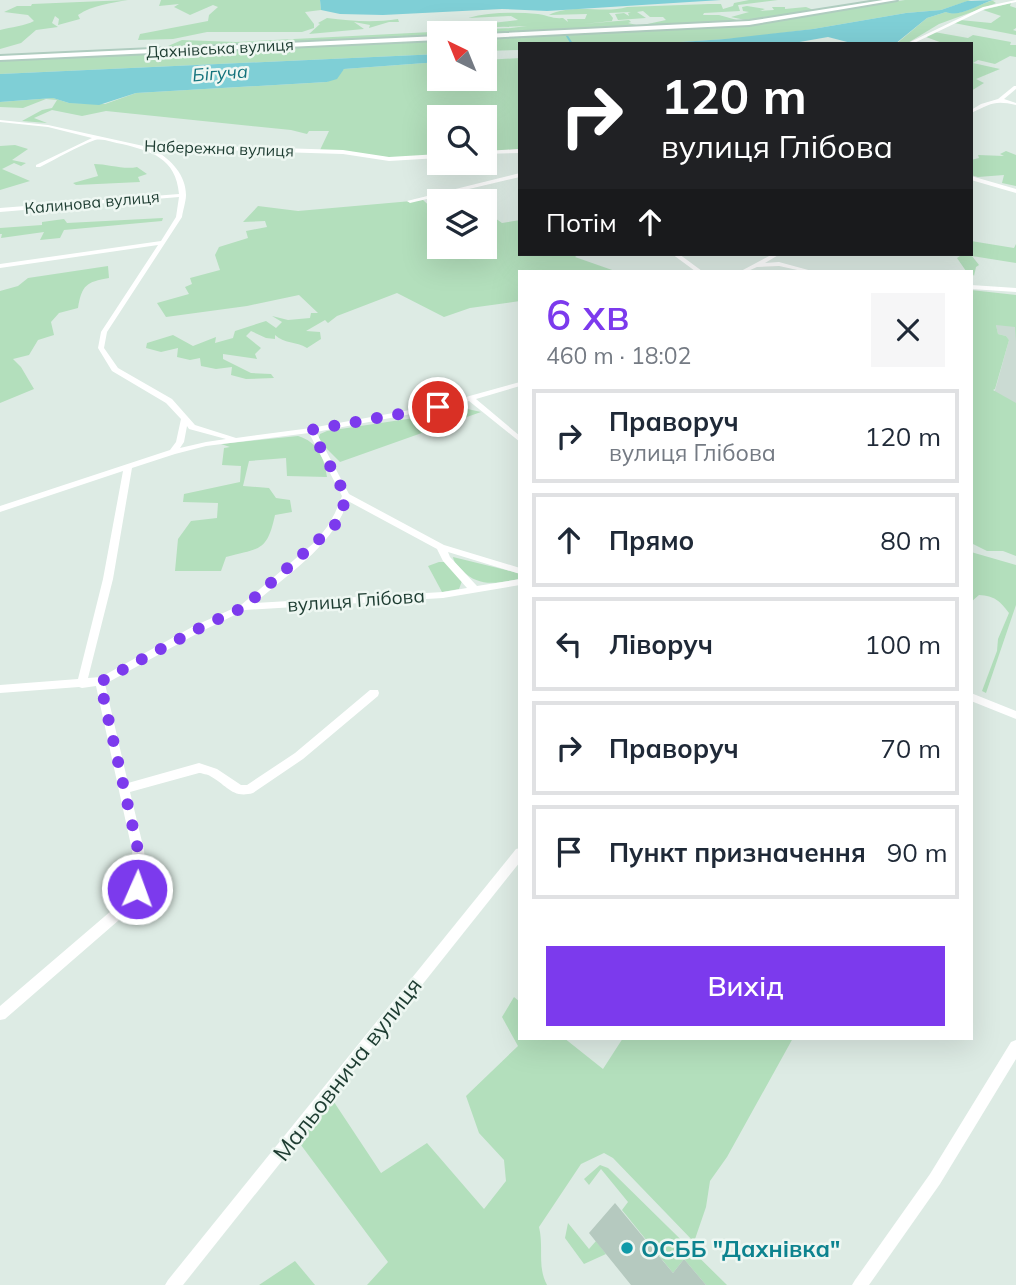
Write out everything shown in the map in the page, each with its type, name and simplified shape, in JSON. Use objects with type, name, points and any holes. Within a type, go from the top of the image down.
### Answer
[{"type":"street","points":[[497,35],[749,23],[894,0]]},
{"type":"street","points":[[912,42],[984,8],[1016,1]]},
{"type":"street","name":"Дахнівська вулиця","points":[[0,58],[427,39]]},
{"type":"street","points":[[973,103],[1000,100],[1016,88]]},
{"type":"street","points":[[1000,100],[1016,104]]},
{"type":"street","points":[[973,111],[983,104]]},
{"type":"street","name":"Набережна вулиця","points":[[0,121],[48,126],[148,149],[181,147],[343,152],[388,159],[427,157]]},
{"type":"street","points":[[0,129],[15,122]]},
{"type":"street","points":[[38,166],[98,137]]},
{"type":"street","points":[[162,157],[170,150],[181,147]]},
{"type":"street","points":[[148,149],[162,157],[179,173],[183,195],[178,217],[104,331],[101,348],[115,369],[169,401],[195,428],[237,439]]},
{"type":"street","points":[[497,152],[518,151]]},
{"type":"street","points":[[410,201],[518,175]]},
{"type":"street","points":[[973,179],[1016,191]]},
{"type":"street","name":"Калинова вулиця","points":[[0,210],[183,195]]},
{"type":"street","points":[[0,266],[164,242]]},
{"type":"street","points":[[678,256],[698,270]]},
{"type":"street","points":[[746,270],[773,256]]},
{"type":"street","points":[[777,256],[784,265]]},
{"type":"street","points":[[757,265],[784,265],[805,270]]},
{"type":"street","points":[[973,287],[1016,290]]},
{"type":"street","points":[[0,509],[173,452],[237,439],[311,430],[472,399],[518,385]]},
{"type":"street","points":[[472,399],[518,438]]},
{"type":"street","points":[[173,452],[180,442],[185,419]]},
{"type":"street","points":[[311,430],[346,496],[441,547],[518,570]]},
{"type":"street","points":[[82,684],[108,579],[128,466]]},
{"type":"street","points":[[244,607],[334,526],[340,518],[346,496]]},
{"type":"street","points":[[441,547],[446,559],[475,590]]},
{"type":"street","name":"вулиця Глібова","points":[[0,689],[100,682],[244,607],[443,595],[518,582]]},
{"type":"street","points":[[0,1014],[108,924],[134,896],[140,876],[139,862],[100,682]]},
{"type":"street","points":[[124,789],[200,768],[213,772],[239,790],[249,790],[299,756],[374,693]]},
{"type":"street","points":[[973,698],[1016,715]]},
{"type":"street","name":"Мальовнича вулиця","points":[[173,1285],[518,855]]},
{"type":"street","points":[[860,1285],[934,1179],[1016,1047]]},
{"type":"shaded area","points":[[1016,297],[1016,412],[991,405],[1009,340],[998,334],[996,325]]},
{"type":"green space","points":[[128,0],[96,7],[78,15],[80,19],[58,25],[59,19],[55,16],[52,23],[58,27],[36,30],[21,43],[0,49],[0,30],[34,21],[28,15],[4,12],[17,6]]},
{"type":"green space","points":[[161,0],[320,0],[321,10],[305,12],[314,28],[302,32],[207,32],[173,39],[138,40],[140,34],[208,21],[209,15],[218,7],[213,5],[190,15],[174,7],[179,4],[159,6]]},
{"type":"green space","points":[[778,0],[738,5],[740,11],[703,15],[719,15],[744,22],[648,27],[643,25],[666,20],[663,17],[650,17],[643,11],[637,12],[646,18],[618,20],[615,14],[624,13],[629,16],[628,13],[631,12],[609,13],[612,21],[583,24],[629,20],[631,22],[628,23],[641,26],[497,34],[497,29],[527,26],[497,27],[497,22],[518,20],[511,16],[468,18],[512,13],[538,14],[563,18],[568,22],[567,19],[585,19],[587,14],[549,15],[578,9],[609,10],[709,4],[721,4],[723,9],[733,6],[734,3]]},
{"type":"green space","points":[[905,0],[971,0],[941,10],[741,38],[681,42],[518,42],[518,50],[497,51],[497,36],[729,26]]},
{"type":"green space","points":[[993,1],[996,3],[939,24],[909,42],[898,42],[927,18],[946,12],[964,11]]},
{"type":"green space","points":[[1011,3],[1010,6],[1016,8],[1016,28],[1013,30],[1016,35],[954,23],[960,20],[991,23],[1001,16],[983,10]]},
{"type":"green space","points":[[742,7],[765,9],[760,11],[774,10],[772,7],[806,7],[816,11],[750,21],[731,17],[749,12],[743,11]]},
{"type":"green space","points":[[327,18],[362,21],[398,19],[399,22],[369,28],[370,25],[354,22],[364,29],[309,34],[320,24],[318,23]]},
{"type":"green space","points":[[427,32],[427,35],[418,37],[161,49],[182,40],[236,42]]},
{"type":"green space","points":[[934,32],[1011,42],[1010,45],[1016,45],[1016,57],[1010,56],[995,64],[978,60],[973,63],[973,42],[940,42],[926,37]]},
{"type":"green space","points":[[427,41],[427,55],[0,74],[0,60]]},
{"type":"green space","points":[[518,58],[518,149],[497,151],[497,105],[427,105],[427,157],[395,158],[320,150],[329,131],[309,131],[307,134],[291,130],[106,111],[82,116],[52,110],[34,118],[47,123],[22,121],[42,110],[52,108],[57,100],[46,99],[23,108],[0,107],[0,102],[53,98],[69,103],[105,104],[136,93],[327,82],[344,69],[427,63],[427,91],[497,91],[497,59]]},
{"type":"green space","points":[[973,63],[1000,69],[976,79],[984,83],[973,90]]},
{"type":"green space","points":[[15,145],[28,149],[12,160],[26,163],[21,166],[14,163],[2,169],[30,181],[0,190],[0,146]]},
{"type":"green space","points":[[1006,151],[1016,155],[1016,186],[1002,183],[1004,175],[973,176],[973,160],[979,158],[978,155],[1004,156],[1000,154]]},
{"type":"green space","points":[[94,164],[137,167],[147,174],[138,177],[140,182],[73,183],[98,176]]},
{"type":"green space","points":[[423,200],[427,204],[427,259],[497,259],[497,219],[502,223],[518,220],[518,256],[576,256],[612,270],[518,270],[518,301],[470,308],[444,317],[397,293],[337,316],[328,323],[325,320],[306,331],[320,332],[321,339],[307,348],[275,335],[275,339],[266,338],[251,331],[246,336],[261,348],[255,354],[257,359],[223,354],[223,359],[251,373],[271,374],[274,378],[246,379],[231,375],[232,367],[216,369],[201,366],[200,358],[190,360],[177,357],[178,348],[161,352],[146,348],[147,343],[173,335],[193,346],[216,337],[215,343],[233,338],[235,331],[266,321],[276,328],[282,322],[272,316],[288,320],[310,318],[311,313],[318,313],[299,295],[247,306],[166,317],[157,303],[189,294],[185,287],[192,284],[190,278],[220,270],[215,255],[219,247],[248,238],[246,231],[267,227],[265,221],[243,222],[258,206],[298,211]]},
{"type":"green space","points":[[163,218],[162,221],[64,230],[60,238],[40,240],[44,232],[1,238],[0,234],[0,228],[42,225],[42,222],[64,219],[67,223]]},
{"type":"green space","points":[[973,241],[1014,248],[1016,244],[1016,263],[972,256]]},
{"type":"green space","points":[[972,256],[979,265],[974,276],[973,270],[965,270],[957,258]]},
{"type":"green space","points":[[108,266],[109,278],[86,286],[78,308],[59,313],[51,322],[54,335],[38,340],[29,355],[13,359],[34,389],[0,403],[0,291],[18,286],[28,278]]},
{"type":"green space","points":[[973,290],[1016,295],[1016,341],[1015,327],[996,325],[998,334],[1009,340],[993,390],[1016,403],[1016,556],[1003,551],[987,551],[973,544]]},
{"type":"green space","points":[[463,408],[481,412],[340,462],[318,440],[320,434],[327,431]]},
{"type":"green space","points":[[298,436],[311,442],[319,451],[327,477],[287,476],[286,458],[249,461],[243,486],[269,488],[276,498],[290,500],[292,512],[275,515],[265,542],[254,550],[226,557],[221,571],[175,571],[178,539],[191,521],[217,518],[218,503],[183,502],[184,494],[240,482],[241,466],[222,465],[224,448],[230,447],[221,444]]},
{"type":"green space","points":[[973,553],[1016,565],[1016,605],[986,693],[982,691],[1009,613],[1000,602],[979,595],[973,600]]},
{"type":"green space","points":[[453,557],[518,573],[518,579],[482,582],[468,576]]},
{"type":"green space","points":[[445,562],[462,581],[459,589],[442,592],[428,566]]},
{"type":"green space","points":[[514,997],[518,1000],[518,1040],[567,1040],[603,1069],[622,1040],[792,1040],[727,1157],[710,1181],[706,1207],[694,1242],[613,1158],[604,1153],[581,1164],[539,1227],[541,1264],[547,1285],[367,1285],[388,1262],[298,1141],[332,1099],[381,1173],[427,1143],[484,1209],[506,1181],[504,1160],[479,1133],[466,1096],[518,1046],[502,1017]]},
{"type":"green space","points":[[600,1165],[608,1168],[727,1285],[706,1285],[684,1259],[673,1273],[622,1210],[628,1202],[601,1169],[589,1185],[584,1179]]},
{"type":"green space","points":[[568,1223],[589,1249],[596,1241],[606,1254],[584,1264],[565,1238]]},
{"type":"green space","points":[[295,1261],[315,1285],[259,1285]]},
{"type":"water","points":[[320,0],[721,0],[547,11],[502,9],[383,15],[340,14],[321,10]]},
{"type":"water","points":[[993,0],[963,12],[946,12],[927,18],[897,42],[847,42],[828,37],[799,42],[681,42],[813,29],[906,13],[941,10],[967,1]]},
{"type":"water","name":"Бігуча","points":[[427,55],[427,63],[344,69],[337,79],[327,82],[136,93],[99,105],[69,103],[53,98],[0,102],[0,74]]},
{"type":"building","name":"ОСББ \"Дахнівка\"","points":[[615,1203],[673,1273],[684,1259],[706,1285],[631,1285],[589,1233]]},
{"type":"waterway","points":[[567,36],[571,42]]},
{"type":"place","name":"ОСББ \"Дахнівка\"","points":[[627,1248]]},
{"type":"route","points":[[137,889],[140,876],[138,850],[100,682],[244,607],[334,526],[340,518],[346,496],[311,430],[438,407]]}]
